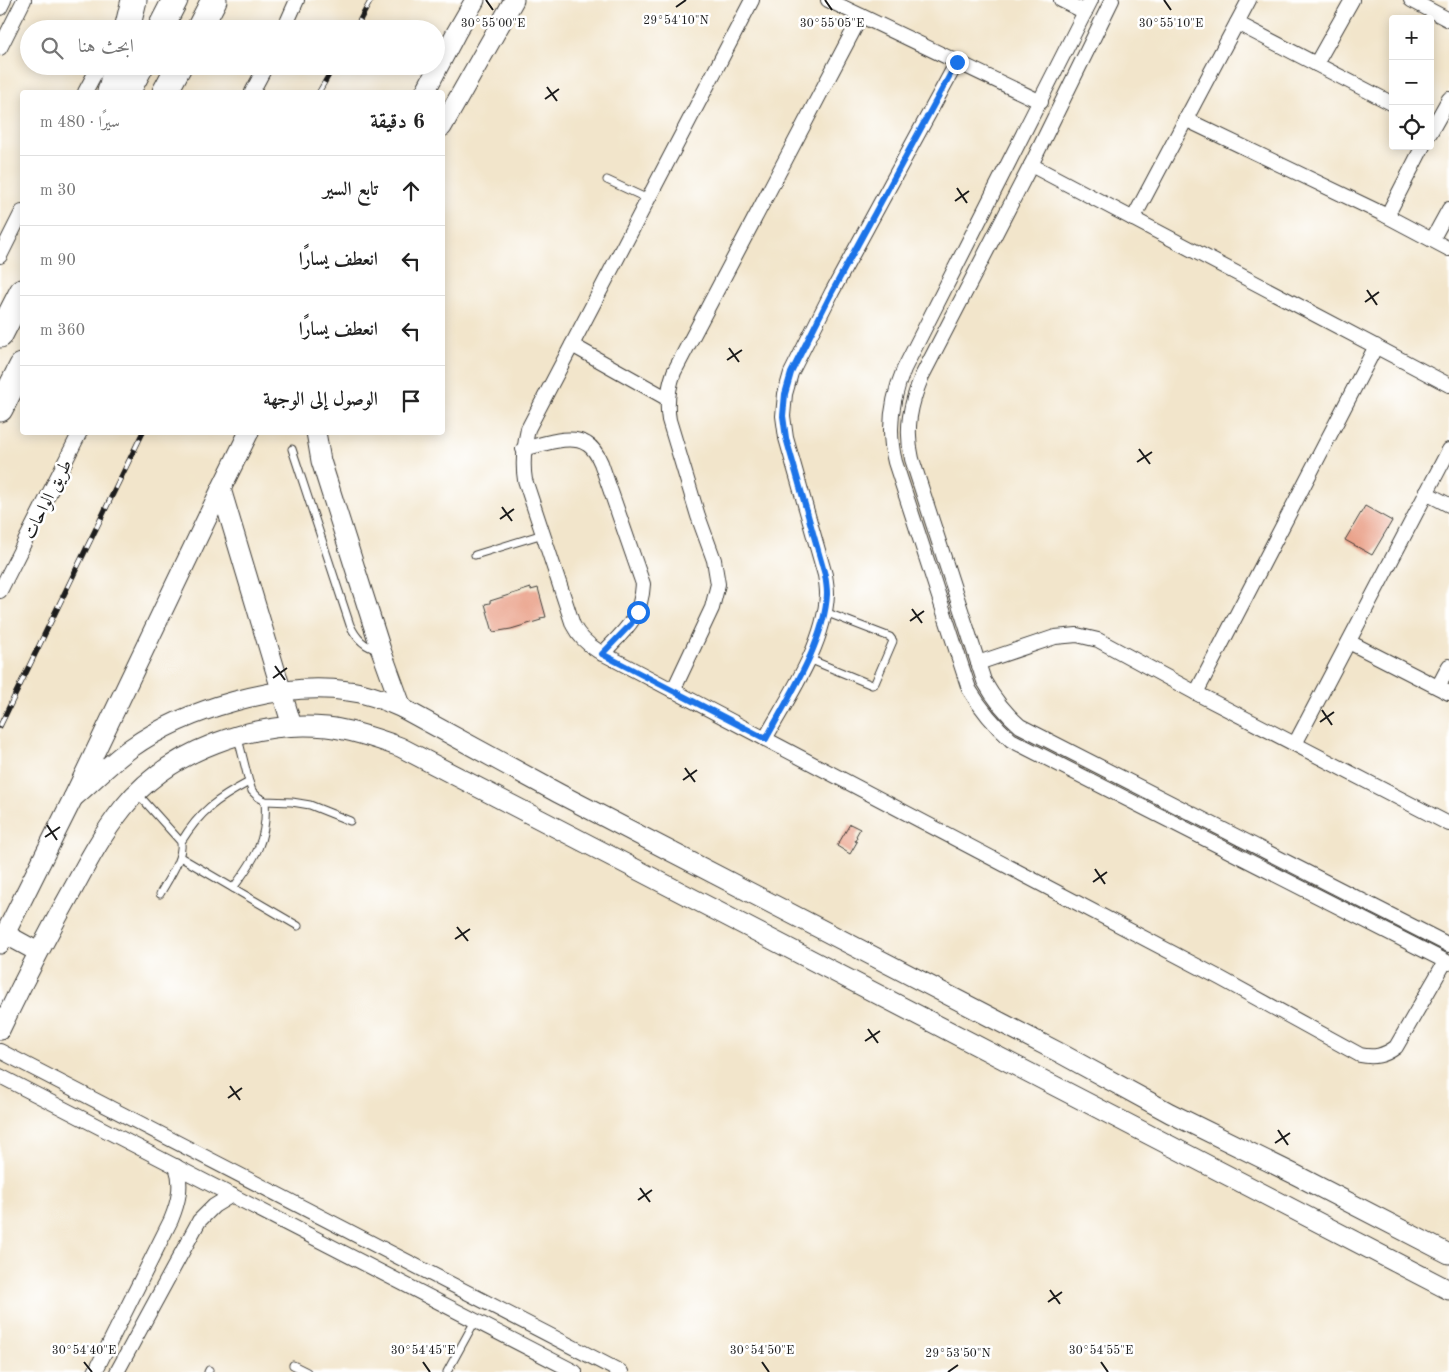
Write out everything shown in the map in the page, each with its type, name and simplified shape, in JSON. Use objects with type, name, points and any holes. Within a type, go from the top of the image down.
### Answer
[{"type":"highway","points":[[129,20],[134,0]]},
{"type":"highway","points":[[165,20],[175,0]]},
{"type":"highway","points":[[204,20],[214,0]]},
{"type":"highway","points":[[111,90],[115,75]]},
{"type":"highway","points":[[128,90],[136,75]]},
{"type":"highway","points":[[167,90],[174,75]]},
{"type":"highway","points":[[0,335],[20,296]]},
{"type":"highway","points":[[0,410],[20,370]]},
{"type":"street","points":[[0,8],[4,0]]},
{"type":"street","points":[[0,48],[24,0]]},
{"type":"street","points":[[123,20],[134,0]]},
{"type":"street","points":[[288,20],[297,0]]},
{"type":"street","points":[[445,54],[475,0]]},
{"type":"street","points":[[445,122],[514,0]]},
{"type":"street","points":[[752,0],[528,429],[523,449],[525,480],[573,625],[579,636],[602,654],[1220,978],[1360,1055],[1379,1056],[1388,1053],[1396,1047],[1447,962],[1011,740],[994,725],[980,708],[969,689],[892,452],[890,421],[896,387],[1088,6],[1061,0]]},
{"type":"street","points":[[828,0],[1041,102]]},
{"type":"street","points":[[1112,0],[1031,166],[922,376],[910,407],[908,438],[912,459],[984,681],[993,698],[1020,726],[1449,945]]},
{"type":"street","points":[[1133,219],[1249,0]]},
{"type":"street","points":[[1316,64],[1352,0]]},
{"type":"street","points":[[1411,0],[1449,20]]},
{"type":"street","points":[[673,690],[712,608],[718,584],[714,560],[697,513],[669,420],[668,400],[670,386],[674,372],[860,16]]},
{"type":"street","points":[[1237,23],[1389,102]]},
{"type":"street","points":[[766,739],[809,659],[825,612],[827,594],[825,575],[786,438],[783,416],[785,394],[791,373],[832,292],[957,62]]},
{"type":"street","points":[[86,90],[94,75]]},
{"type":"street","points":[[253,90],[261,75]]},
{"type":"street","points":[[426,90],[434,75]]},
{"type":"street","points":[[1434,124],[1449,99]]},
{"type":"street","points":[[1185,119],[1387,216],[1449,249]]},
{"type":"street","points":[[1387,216],[1421,150]]},
{"type":"street","points":[[1031,166],[1449,385]]},
{"type":"street","points":[[1432,240],[1449,208]]},
{"type":"street","points":[[0,256],[20,216]]},
{"type":"street","points":[[958,264],[975,272]]},
{"type":"street","points":[[572,345],[668,400]]},
{"type":"street","points":[[1196,693],[1376,346]]},
{"type":"street","name":"طريق الواحات","points":[[0,592],[78,435]]},
{"type":"street","points":[[38,952],[2,939],[73,798],[248,435]]},
{"type":"street","points":[[317,435],[321,461],[402,708]]},
{"type":"street","points":[[523,449],[576,439],[587,444],[596,452],[601,463],[643,584],[638,612],[631,624],[602,654]]},
{"type":"street","points":[[1295,744],[1449,450]]},
{"type":"street","points":[[221,489],[292,726]]},
{"type":"street","points":[[1426,493],[1449,505]]},
{"type":"street","points":[[917,531],[934,527]]},
{"type":"street","points":[[978,663],[1055,637],[1077,635],[1098,640],[1449,824]]},
{"type":"street","points":[[1349,642],[1444,690],[1449,666]]},
{"type":"street","points":[[73,798],[130,749],[174,723],[222,705],[282,692],[311,688],[348,691],[380,698],[1052,1049],[1170,1113],[1449,1254]]},
{"type":"street","points":[[0,1030],[38,952],[99,841],[123,807],[137,793],[178,762],[198,750],[238,735],[258,730],[292,726],[327,727],[364,734],[400,746],[1157,1140],[1447,1283]]},
{"type":"street","points":[[1065,768],[1072,753]]},
{"type":"street","points":[[544,820],[558,792]]},
{"type":"street","points":[[1316,896],[1323,880]]},
{"type":"street","points":[[0,1051],[621,1372]]},
{"type":"street","points":[[0,1076],[575,1372]]},
{"type":"street","points":[[1157,1140],[1170,1113]]},
{"type":"street","points":[[95,1372],[173,1214],[180,1185],[176,1166]]},
{"type":"street","points":[[117,1372],[199,1221],[214,1206],[232,1196]]},
{"type":"street","points":[[296,1228],[305,1210]]},
{"type":"lane","points":[[607,180],[648,199]]},
{"type":"lane","points":[[292,449],[350,625],[359,639],[366,645],[382,650]]},
{"type":"lane","points":[[475,555],[543,534]]},
{"type":"lane","points":[[809,659],[872,685],[875,683],[893,641],[890,637],[825,612]]},
{"type":"lane","points":[[238,735],[249,782],[252,790],[258,797],[265,801],[301,803],[350,821]]},
{"type":"lane","points":[[180,842],[189,828],[210,805],[229,792],[249,782]]},
{"type":"lane","points":[[137,793],[180,842],[182,849],[180,857],[160,894]]},
{"type":"lane","points":[[233,888],[255,858],[260,845],[265,823],[265,801]]},
{"type":"lane","points":[[180,857],[298,926]]},
{"type":"lane","points":[[447,1372],[476,1322]]},
{"type":"lane","points":[[293,1365],[307,1372]]},
{"type":"building","points":[[1365,506],[1392,521],[1372,555],[1345,540]]},
{"type":"building","points":[[531,588],[531,590],[538,588],[546,617],[511,629],[493,632],[485,604]]},
{"type":"building","points":[[850,824],[860,829],[856,836],[855,841],[857,842],[850,854],[837,846]]},
{"type":"railway","points":[[360,20],[371,0]]},
{"type":"railway","points":[[320,90],[329,75]]},
{"type":"railway","points":[[0,726],[142,435]]},
{"type":"route","points":[[638,612],[631,624],[602,654],[766,739],[809,659],[825,612],[827,594],[825,575],[786,438],[783,416],[785,394],[791,373],[832,292],[957,62]]}]
